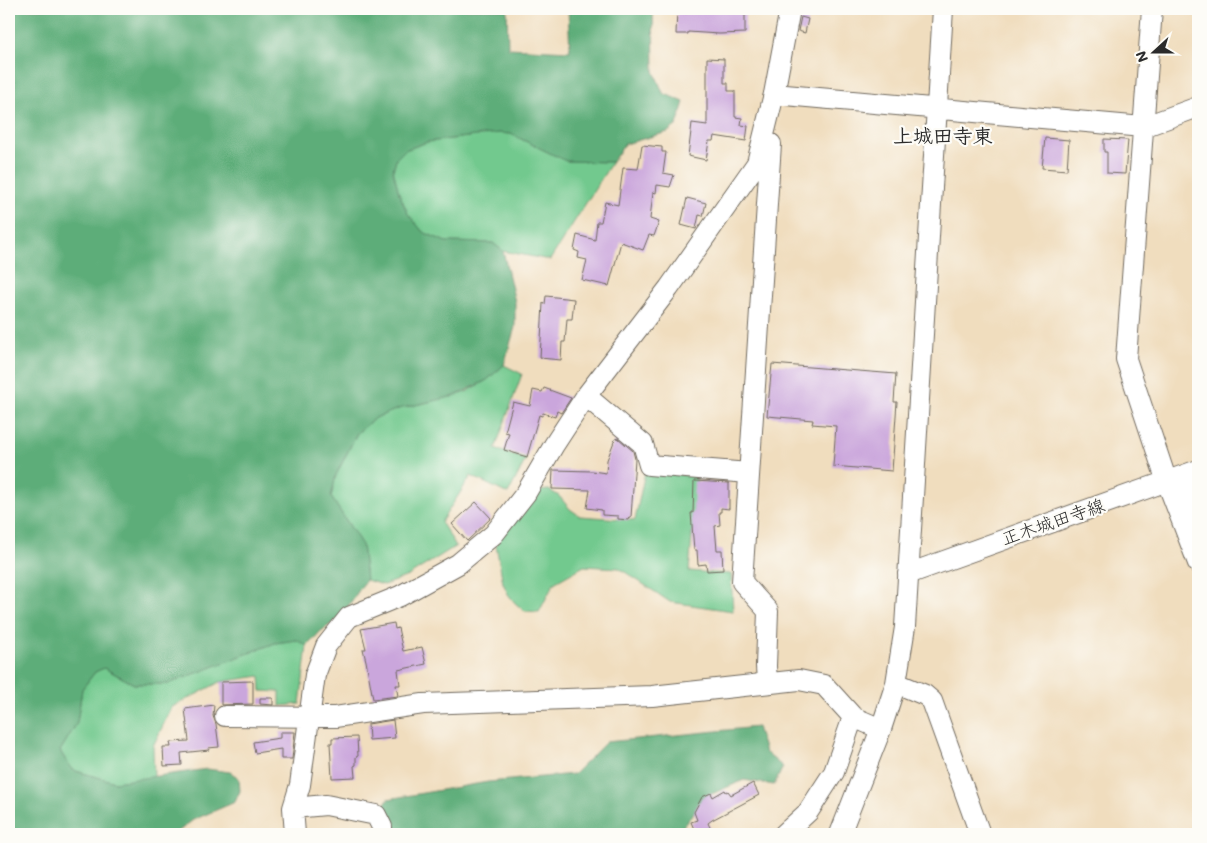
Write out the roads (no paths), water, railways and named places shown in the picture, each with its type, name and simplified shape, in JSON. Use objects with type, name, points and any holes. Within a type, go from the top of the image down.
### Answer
[{"type":"street","points":[[295,834],[293,808],[300,785],[308,716],[315,675],[326,646],[349,617],[400,596],[458,564],[494,534],[526,493],[586,396],[669,288],[757,163],[774,94],[790,9]]},
{"type":"street","points":[[840,834],[896,683],[904,627],[943,9]]},
{"type":"street","points":[[1152,9],[1126,359],[1182,476],[1198,519]]},
{"type":"street","points":[[774,94],[1143,127],[1198,107]]},
{"type":"street","points":[[767,682],[768,611],[742,582],[774,94]]},
{"type":"street","points":[[586,396],[643,444],[649,465],[749,473]]},
{"type":"street","points":[[1182,476],[1198,563]]},
{"type":"street","name":"正木城田寺線","points":[[908,574],[1182,476]]},
{"type":"street","points":[[225,716],[335,717],[423,704],[652,696],[799,680],[824,685],[854,717],[880,729]]},
{"type":"street","points":[[896,683],[925,695],[932,701],[980,834]]},
{"type":"street","points":[[784,834],[808,812],[834,772],[854,717]]},
{"type":"street","points":[[293,808],[326,806],[376,815],[382,827],[382,834]]},
{"type":"district","name":"上城田寺東","points":[[943,136]]}]
